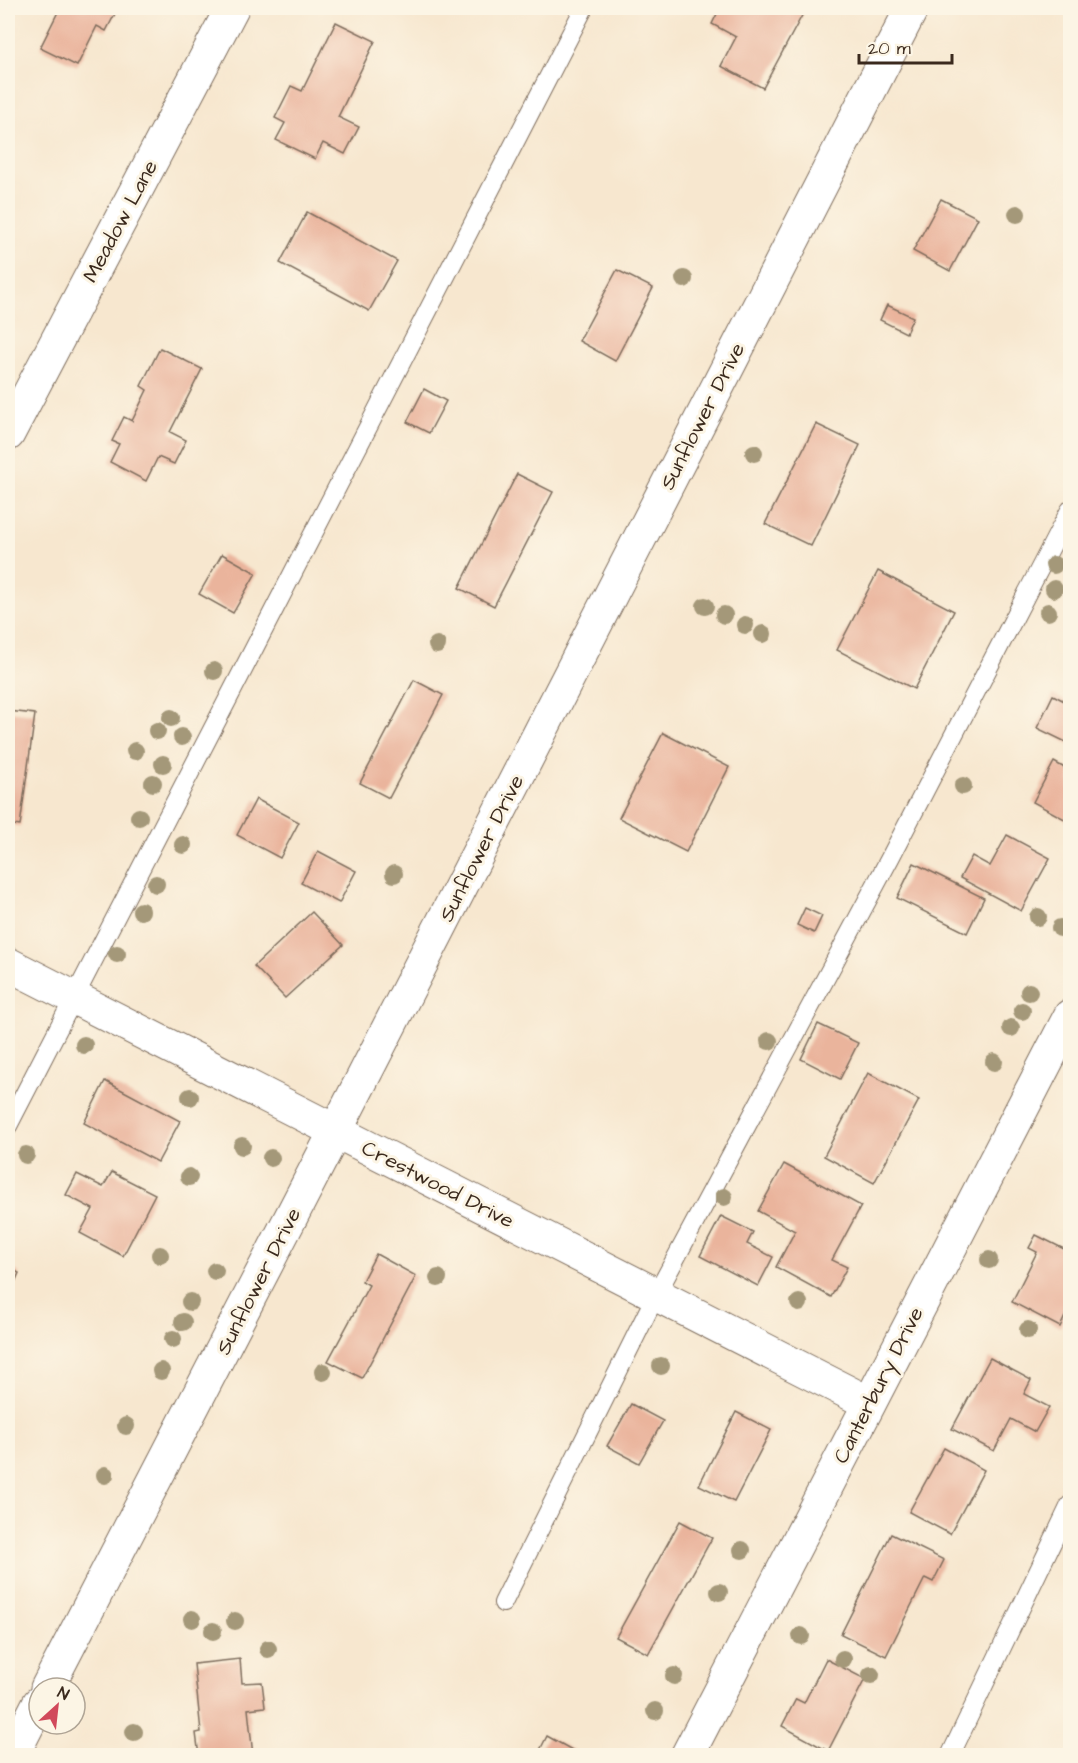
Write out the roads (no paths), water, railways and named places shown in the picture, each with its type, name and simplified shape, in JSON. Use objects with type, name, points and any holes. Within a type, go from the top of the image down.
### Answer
[{"type":"street","name":"Meadow Lane","points":[[8,434],[232,8]]},
{"type":"street","name":"Sunflower Drive","points":[[53,1676],[912,8]]},
{"type":"street","name":"Crestwood Drive","points":[[8,964],[869,1403]]},
{"type":"street","name":"Canterbury Drive","points":[[687,1755],[1071,1016]]},
{"type":"street","points":[[12,1755],[27,1726]]},
{"type":"lane","points":[[8,1126],[584,8]]},
{"type":"lane","points":[[503,1603],[656,1295],[890,858],[1071,510]]},
{"type":"lane","points":[[950,1755],[1071,1505]]}]
